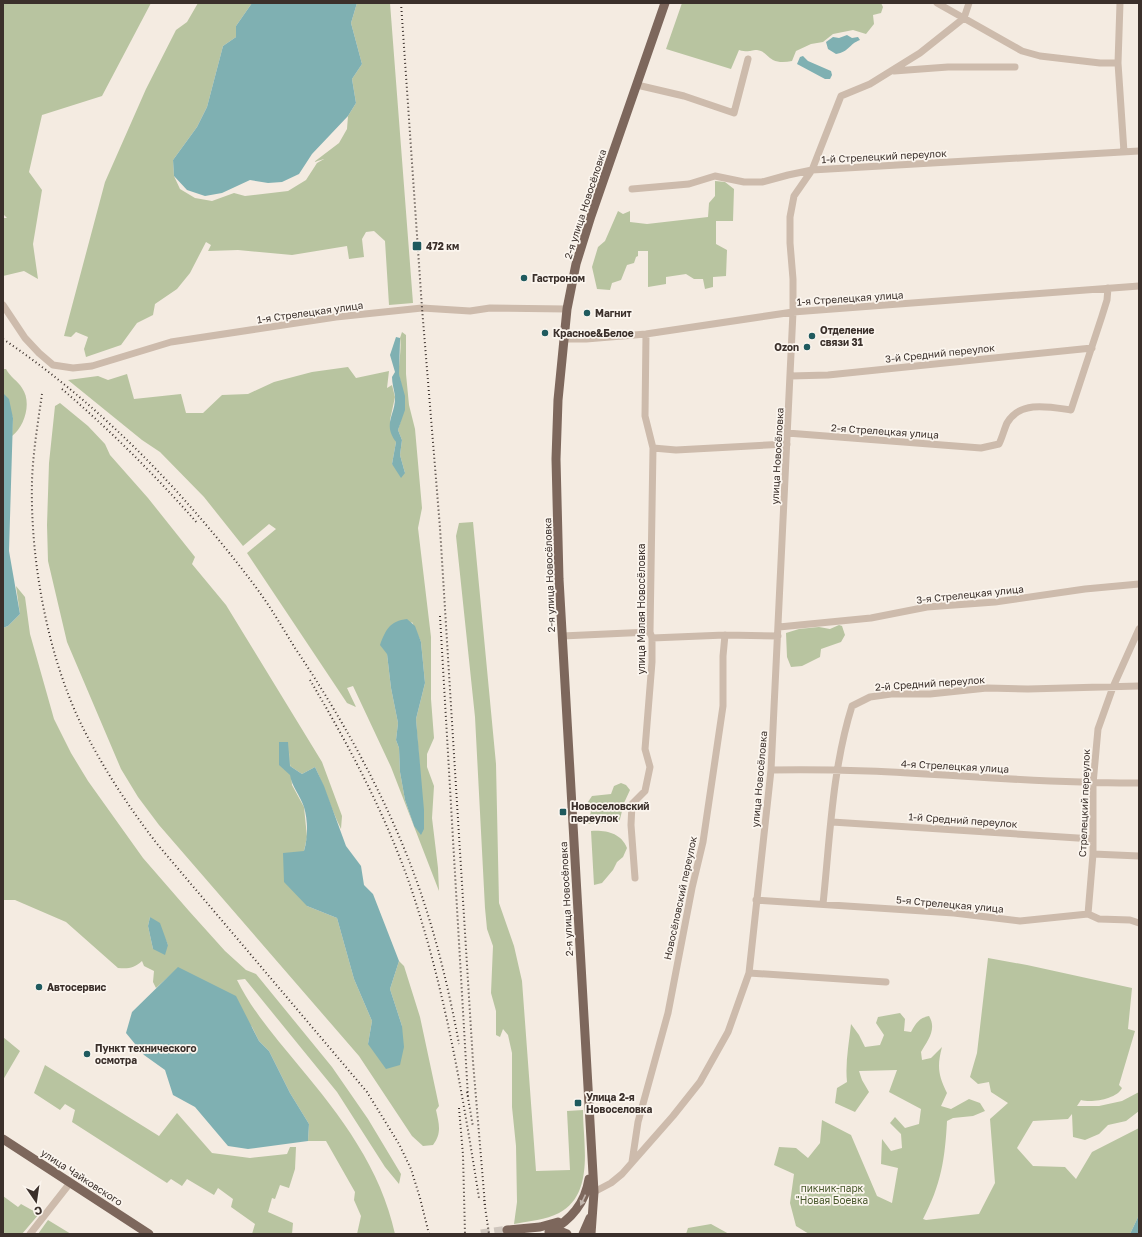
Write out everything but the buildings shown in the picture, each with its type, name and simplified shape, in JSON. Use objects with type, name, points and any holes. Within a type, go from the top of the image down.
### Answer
[{"type":"main road","name":"2-я улица Новосёловка","points":[[591,1234],[594,1192],[591,1162],[562,636],[556,459],[558,400],[567,309],[582,242],[665,3]]},
{"type":"main road","name":"улица Чайковского","points":[[3,1139],[149,1234]]},
{"type":"main road","name":"2-я улица Новосёловка","points":[[546,1233],[565,1222],[582,1202],[588,1189],[591,1162]]},
{"type":"main road","name":"2-я улица Новосёловка","points":[[583,1234],[593,1207]]},
{"type":"main road","points":[[508,1230],[552,1225],[574,1213]]},
{"type":"main road","points":[[546,1233],[555,1231],[567,1234]]},
{"type":"street","points":[[937,3],[1022,51],[1040,56],[1062,59],[1100,63],[1118,63]]},
{"type":"street","points":[[892,71],[920,53],[964,18],[969,3]]},
{"type":"street","points":[[1120,3],[1118,63],[1124,152]]},
{"type":"street","points":[[637,85],[684,96],[734,113],[748,59]]},
{"type":"street","points":[[892,71],[948,66],[1015,67]]},
{"type":"street","name":"улица Новосёловка","points":[[594,1192],[611,1183],[632,1162],[672,1116],[707,1070],[728,1032],[749,973],[771,770],[779,627],[794,279],[790,243],[790,217],[794,196],[812,170],[841,96],[870,84],[892,71]]},
{"type":"street","name":"1-й Стрелецкий переулок","points":[[632,189],[689,184],[715,176],[744,182],[762,182],[788,174],[812,170],[1139,151]]},
{"type":"street","name":"1-я Стрелецкая улица","points":[[563,339],[586,339],[646,334],[793,312],[1139,286]]},
{"type":"street","points":[[1092,348],[1107,300],[1108,288]]},
{"type":"street","name":"1-я Стрелецкая улица","points":[[3,306],[25,338],[39,354],[53,365],[73,368],[92,366],[171,342],[336,317],[422,308],[470,311],[490,308],[567,309]]},
{"type":"street","name":"улица Малая Новосёловка","points":[[635,878],[631,825],[632,804],[645,791],[650,767],[645,749],[651,635],[653,448],[645,416],[646,334]]},
{"type":"street","name":"3-й Средний переулок","points":[[790,376],[828,375],[1092,348]]},
{"type":"street","name":"2-я Стрелецкая улица","points":[[788,433],[981,448],[999,444],[1008,423],[1016,414],[1024,409],[1041,407],[1071,410],[1092,348]]},
{"type":"street","points":[[653,448],[676,450],[787,444]]},
{"type":"street","name":"3-я Стрелецкая улица","points":[[779,627],[870,618],[927,607],[995,602],[1086,589],[1139,584]]},
{"type":"street","name":"Стрелецкий переулок","points":[[1088,914],[1093,854],[1093,784],[1098,729],[1113,687],[1139,629]]},
{"type":"street","name":"Новосёловский переулок","points":[[632,1162],[638,1122],[668,1013],[692,888],[703,842],[723,706],[723,656],[725,635]]},
{"type":"street","points":[[562,636],[778,636]]},
{"type":"street","name":"2-й Средний переулок","points":[[822,904],[837,770],[845,728],[852,706],[870,697],[891,694],[930,694],[987,688],[1028,689],[1139,686]]},
{"type":"street","name":"4-я Стрелецкая улица","points":[[771,770],[837,770],[1093,784],[1139,783]]},
{"type":"street","name":"1-й Средний переулок","points":[[832,822],[1093,839]]},
{"type":"street","points":[[1093,854],[1139,856]]},
{"type":"street","name":"5-я Стрелецкая улица","points":[[756,900],[954,914],[1020,921],[1088,914],[1099,919],[1130,920],[1139,923]]},
{"type":"street","points":[[749,973],[886,982]]},
{"type":"street","points":[[30,1234],[70,1183]]},
{"type":"green space","points":[[3,3],[151,3],[102,96],[42,115],[29,172],[42,190],[33,244],[38,279],[24,271],[3,276],[3,218],[7,218],[3,214]]},
{"type":"green space","points":[[198,3],[252,3],[236,26],[236,37],[223,46],[207,107],[197,127],[173,160],[174,176],[180,189],[195,198],[212,201],[234,193],[245,196],[288,191],[306,180],[317,163],[324,159],[314,162],[339,143],[347,129],[348,116],[356,103],[352,79],[362,64],[351,23],[357,3],[390,3],[413,303],[389,305],[385,241],[374,231],[366,232],[362,239],[364,257],[349,259],[347,246],[292,255],[238,250],[208,251],[211,245],[206,242],[190,273],[177,289],[155,304],[153,315],[137,323],[121,345],[86,357],[84,349],[88,337],[76,332],[71,337],[64,336],[105,182],[146,89],[176,30],[187,22]]},
{"type":"green space","points":[[682,3],[881,3],[883,7],[881,13],[873,15],[874,24],[866,34],[853,30],[833,34],[823,42],[811,44],[796,51],[792,61],[787,62],[775,61],[757,50],[739,50],[731,69],[666,49]]},
{"type":"green space","points":[[715,181],[725,182],[734,189],[733,221],[716,221],[716,244],[727,250],[726,276],[713,277],[713,287],[705,289],[703,279],[694,279],[686,274],[666,277],[666,284],[648,287],[648,251],[638,251],[638,256],[636,257],[634,263],[627,265],[621,280],[612,283],[610,290],[597,289],[592,267],[598,247],[605,241],[618,211],[623,214],[630,211],[630,222],[647,224],[708,217],[709,203],[715,196]]},
{"type":"green space","points":[[402,332],[406,335],[406,374],[409,405],[415,429],[422,508],[418,528],[431,637],[431,699],[434,738],[427,754],[427,767],[434,786],[432,818],[439,891],[391,767],[353,686],[347,688],[356,707],[347,703],[247,553],[276,529],[269,524],[243,546],[204,497],[160,452],[142,440],[68,380],[98,376],[108,380],[127,374],[134,399],[181,394],[186,413],[203,413],[222,395],[248,394],[274,382],[312,372],[348,367],[356,378],[389,371],[387,388],[392,385],[395,397],[390,420],[396,442],[392,464],[405,473],[400,455],[402,440],[398,430],[404,402],[399,375],[401,347],[400,338]],"holes":[[[412,622],[421,642],[425,683],[416,719],[424,829],[414,826],[405,800],[400,772],[399,748],[396,740],[398,723],[391,688],[387,654]]]},
{"type":"green space","points":[[3,369],[6,369],[20,386],[25,394],[27,407],[24,420],[17,432],[12,436],[13,418],[3,393]]},
{"type":"green space","points":[[60,403],[88,426],[105,444],[110,455],[148,498],[195,557],[192,564],[226,605],[322,762],[342,816],[341,829],[315,767],[302,774],[290,766],[292,785],[304,807],[307,837],[304,851],[307,906],[337,918],[354,979],[372,1021],[368,1044],[402,1026],[390,989],[399,961],[404,966],[420,1017],[439,1106],[436,1110],[439,1132],[433,1145],[423,1146],[412,1136],[359,1056],[159,825],[138,797],[121,769],[67,642],[48,561],[47,525],[49,463],[55,406]]},
{"type":"green space","points":[[473,522],[496,764],[499,903],[514,946],[522,981],[536,1171],[570,1170],[567,1111],[583,1110],[585,1153],[582,1181],[578,1194],[570,1205],[559,1213],[543,1219],[514,1224],[517,1202],[516,1146],[512,1107],[512,1053],[508,1035],[503,1029],[500,1037],[496,1035],[496,1011],[491,993],[493,946],[487,929],[485,908],[475,717],[456,536],[459,523]]},
{"type":"green space","points":[[16,586],[25,597],[30,634],[54,719],[71,753],[88,781],[143,858],[225,951],[246,970],[256,974],[332,1067],[368,1119],[401,1174],[399,1184],[385,1167],[337,1092],[245,979],[237,980],[257,1014],[330,1104],[358,1144],[380,1187],[389,1210],[395,1234],[357,1234],[361,1216],[354,1200],[355,1192],[326,1141],[308,1141],[309,1124],[290,1093],[269,1051],[259,1041],[252,1027],[202,980],[178,968],[156,988],[153,982],[154,971],[144,966],[142,961],[131,968],[118,968],[66,922],[15,900],[3,900],[3,628],[8,626],[20,614]],"holes":[[[150,917],[164,936],[168,945],[153,949],[148,926]]]},
{"type":"green space","points":[[839,625],[842,626],[845,635],[841,642],[821,649],[820,657],[802,666],[791,667],[787,657],[786,633],[799,629],[819,627],[830,629]]},
{"type":"green space","points":[[621,783],[626,785],[630,790],[624,803],[619,823],[588,824],[591,811],[599,812],[597,809],[589,807],[588,802],[592,796],[611,794],[614,786]]},
{"type":"green space","points":[[591,831],[602,831],[617,836],[627,848],[623,857],[617,862],[613,870],[602,883],[594,885]]},
{"type":"green space","name":"пикник-парк \"Новая Боевка","points":[[988,958],[1132,988],[1128,1029],[1135,1031],[1119,1085],[1122,1088],[1115,1095],[1104,1099],[1091,1101],[1081,1100],[1077,1106],[1099,1106],[1122,1101],[1139,1092],[1139,1111],[1126,1121],[1108,1125],[1099,1134],[1085,1140],[1073,1137],[1072,1114],[1068,1119],[1033,1121],[1017,1148],[1033,1166],[1065,1167],[1076,1179],[1092,1152],[1139,1128],[1139,1215],[1130,1234],[809,1234],[796,1226],[790,1203],[794,1174],[774,1165],[779,1147],[796,1148],[808,1158],[820,1143],[822,1120],[851,1135],[877,1196],[892,1203],[898,1168],[881,1164],[882,1139],[891,1151],[902,1148],[901,1134],[890,1123],[895,1117],[905,1128],[919,1124],[921,1109],[889,1092],[897,1070],[859,1071],[869,1092],[855,1112],[835,1103],[837,1088],[847,1082],[847,1061],[851,1024],[865,1047],[880,1045],[884,1035],[876,1023],[878,1017],[900,1013],[905,1019],[904,1031],[911,1032],[918,1021],[929,1016],[932,1030],[921,1052],[922,1060],[931,1058],[942,1047],[939,1060],[939,1070],[947,1093],[941,1106],[951,1109],[969,1099],[980,1103],[985,1111],[973,1116],[953,1118],[947,1121],[941,1172],[934,1195],[923,1219],[926,1220],[979,1214],[995,1183],[990,1119],[1008,1103],[991,1092],[989,1082],[978,1084],[970,1077],[977,1053]]},
{"type":"green space","points":[[3,1037],[20,1051],[3,1080]]},
{"type":"green space","points":[[45,1065],[159,1136],[177,1113],[212,1153],[250,1158],[287,1154],[290,1147],[296,1147],[295,1169],[289,1188],[280,1185],[275,1199],[272,1198],[268,1212],[293,1223],[292,1234],[252,1234],[255,1224],[231,1207],[233,1199],[218,1188],[214,1195],[187,1179],[182,1186],[171,1179],[167,1183],[72,1122],[75,1110],[65,1104],[60,1110],[34,1093]]},
{"type":"green space","points":[[3,1196],[18,1207],[21,1204],[39,1214],[22,1234],[3,1234]]},
{"type":"green space","points":[[48,1220],[71,1234],[38,1234]]},
{"type":"green space","points":[[711,1224],[729,1234],[686,1234],[688,1228]]},
{"type":"water","points":[[252,3],[357,3],[351,23],[362,64],[352,79],[356,103],[348,116],[312,154],[299,174],[282,182],[268,183],[250,180],[222,193],[205,196],[187,190],[174,176],[173,160],[197,127],[207,107],[223,46],[236,37],[236,26]]},
{"type":"water","points":[[847,35],[852,38],[858,37],[860,40],[840,53],[836,54],[828,49],[826,42],[833,37],[839,38]]},
{"type":"water","points":[[803,56],[808,61],[831,71],[832,75],[830,79],[825,79],[797,64],[800,57]]},
{"type":"water","points":[[396,337],[400,338],[399,374],[405,396],[405,410],[398,430],[402,440],[400,455],[405,473],[401,478],[392,464],[396,442],[390,429],[395,403],[392,377],[395,372],[390,355]]},
{"type":"water","points":[[3,393],[9,399],[13,418],[9,551],[20,614],[8,626],[3,628]]},
{"type":"water","points":[[407,619],[415,626],[421,642],[425,683],[416,719],[424,810],[424,829],[421,835],[414,826],[405,800],[400,772],[399,748],[396,740],[398,723],[391,688],[387,654],[380,645],[384,634],[389,627],[396,622]]},
{"type":"water","points":[[279,742],[288,742],[290,766],[302,774],[315,767],[324,786],[346,846],[361,866],[364,885],[373,894],[399,961],[390,989],[402,1026],[404,1047],[400,1065],[386,1069],[368,1044],[372,1021],[354,979],[337,918],[307,906],[284,882],[283,853],[304,851],[307,835],[307,823],[304,807],[292,783],[290,775],[279,765]]},
{"type":"water","points":[[150,917],[160,923],[168,945],[165,955],[153,949],[148,926]]},
{"type":"water","points":[[178,967],[236,996],[259,1041],[269,1051],[290,1093],[309,1124],[308,1141],[248,1149],[228,1146],[195,1107],[173,1095],[165,1070],[144,1055],[126,1033],[132,1012]]},
{"type":"water","points":[[1139,1215],[1139,1234],[1130,1234]]},
{"type":"tunnel","points":[[481,1234],[507,1230]]},
{"type":"railway","points":[[401,3],[422,308],[440,528],[473,1062],[485,1205]]},
{"type":"railway","points":[[3,339],[74,392],[139,452],[170,484],[228,551],[271,609],[311,672],[356,748],[395,826],[415,876],[431,924],[444,971],[459,1044]]},
{"type":"railway","points":[[62,389],[132,454],[166,488],[198,524]]},
{"type":"railway","points":[[42,394],[32,481],[34,544],[38,576],[51,641],[71,702],[100,760],[118,789],[158,845],[367,1092],[399,1144],[411,1169],[429,1234]]},
{"type":"railway","points":[[440,616],[468,1097]]},
{"type":"railway","points":[[310,680],[340,732],[381,813],[414,897],[435,971],[452,1046],[467,1122],[479,1198]]},
{"type":"railway","points":[[467,1092],[473,1127]]},
{"type":"railway","points":[[459,1108],[463,1155],[465,1234]]},
{"type":"railway","points":[[484,1200],[489,1234]]},
{"type":"place","name":"472 км","points":[[417,246]]},
{"type":"place","name":"Гастроном","points":[[524,278]]},
{"type":"place","name":"Магнит","points":[[587,313]]},
{"type":"place","name":"Красное&Белое","points":[[545,333]]},
{"type":"place","name":"Отделение связи 31","points":[[812,336]]},
{"type":"place","name":"Ozon","points":[[807,347]]},
{"type":"place","name":"Новоселовский переулок","points":[[563,812]]},
{"type":"place","name":"Автосервис","points":[[39,987]]},
{"type":"place","name":"Пункт технического осмотра","points":[[87,1054]]},
{"type":"place","name":"Улица 2-я Новоселовка","points":[[578,1103]]}]
